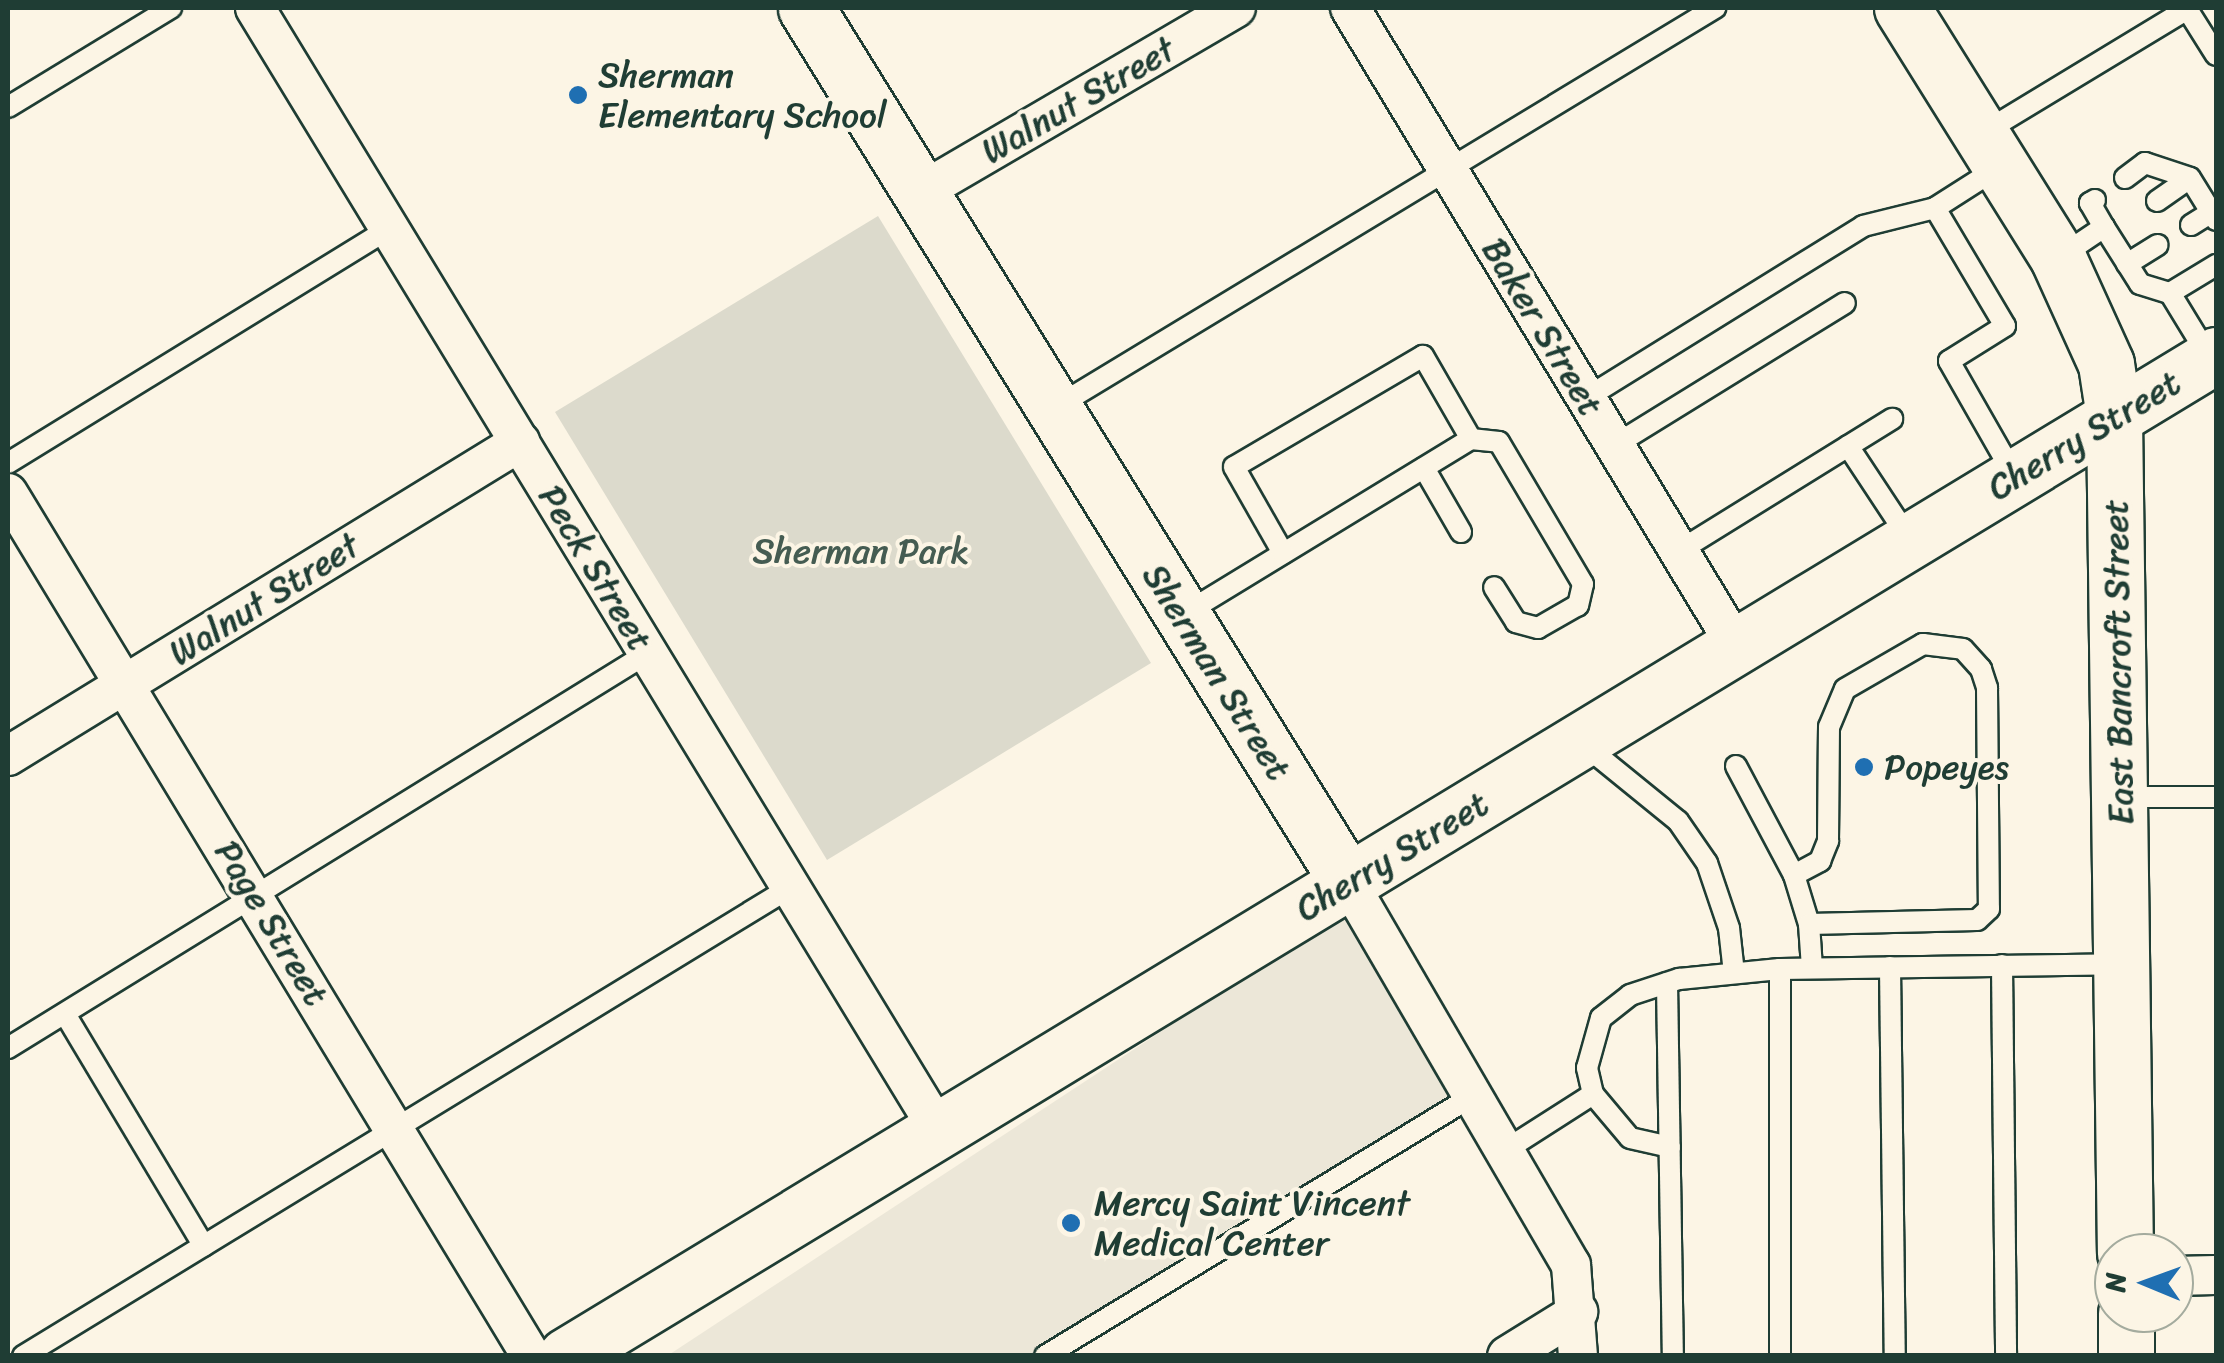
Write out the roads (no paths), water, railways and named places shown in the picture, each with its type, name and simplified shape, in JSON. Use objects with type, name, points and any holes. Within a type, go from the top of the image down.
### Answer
[{"type":"street","name":"Peck Street","points":[[255,8],[938,1129]]},
{"type":"street","name":"Sherman Street","points":[[806,8],[1348,882],[1570,1265],[1578,1312],[1578,1356]]},
{"type":"street","name":"Walnut Street","points":[[919,193],[1236,8]]},
{"type":"street","name":"Baker Street","points":[[1350,8],[1737,647]]},
{"type":"street","name":"East Bancroft Street","points":[[1902,8],[2058,258],[2090,318],[2114,416],[2125,1233]]},
{"type":"street","name":"Cherry Street","points":[[566,1356],[2213,357]]},
{"type":"street","name":"Walnut Street","points":[[8,756],[520,442]]},
{"type":"street","name":"Page Street","points":[[8,494],[258,897],[531,1356]]},
{"type":"street","points":[[1507,1356],[1578,1312]]},
{"type":"lane","points":[[8,106],[171,8]]},
{"type":"lane","points":[[1054,408],[1715,8]]},
{"type":"lane","points":[[1586,398],[1863,226],[1935,208],[1989,151],[2188,8],[2216,55]]},
{"type":"lane","points":[[2125,178],[2145,163],[2190,178],[2214,216],[2191,225]]},
{"type":"lane","points":[[2157,202],[2190,178]]},
{"type":"lane","points":[[2096,200],[2090,204],[2140,284],[2170,293],[2213,357]]},
{"type":"lane","points":[[1935,208],[2005,326],[1948,362],[2015,476]]},
{"type":"lane","points":[[2058,258],[2127,222]]},
{"type":"lane","points":[[8,463],[390,228]]},
{"type":"lane","points":[[2128,264],[2158,245]]},
{"type":"lane","points":[[2170,293],[2216,265]]},
{"type":"lane","points":[[1615,445],[1845,304]]},
{"type":"lane","points":[[1283,553],[1234,466],[1423,356],[1471,438]]},
{"type":"lane","points":[[1679,551],[1892,419]]},
{"type":"lane","points":[[1182,616],[1471,438],[1499,442],[1583,584],[1578,604],[1538,628],[1516,622],[1494,587]]},
{"type":"lane","points":[[1848,446],[1910,540]]},
{"type":"lane","points":[[1424,468],[1461,532]]},
{"type":"lane","points":[[1794,875],[1820,860],[1828,842],[1829,727],[1845,689],[1923,644],[1962,649],[1981,669],[1987,688],[1989,909],[1978,920],[1809,924]]},
{"type":"lane","points":[[8,1048],[648,653]]},
{"type":"lane","points":[[1580,742],[1678,821],[1707,863],[1729,928],[1734,973]]},
{"type":"lane","points":[[1736,766],[1794,875],[1809,924],[1812,968]]},
{"type":"lane","points":[[2119,797],[2216,796]]},
{"type":"lane","points":[[23,1356],[791,887]]},
{"type":"lane","points":[[1670,1147],[1630,1138],[1593,1094],[1587,1068],[1600,1018],[1630,995],[1668,983],[1780,969],[2121,964]]},
{"type":"lane","points":[[2002,965],[2006,1356]]},
{"type":"lane","points":[[1890,966],[1895,1356]]},
{"type":"lane","points":[[1780,969],[1780,1356]]},
{"type":"lane","points":[[1668,983],[1674,1356]]},
{"type":"lane","points":[[64,1014],[204,1246]]},
{"type":"lane","points":[[1504,1151],[1593,1094]]},
{"type":"lane","points":[[1044,1356],[1472,1096]]},
{"type":"place","name":"Sherman Elementary School","points":[[578,95]]},
{"type":"place","name":"Popeyes","points":[[1864,767]]},
{"type":"place","name":"Mercy Saint Vincent Medical Center","points":[[1071,1223]]},
{"type":"park label","name":"Sherman Park","points":[[861,551]]}]
